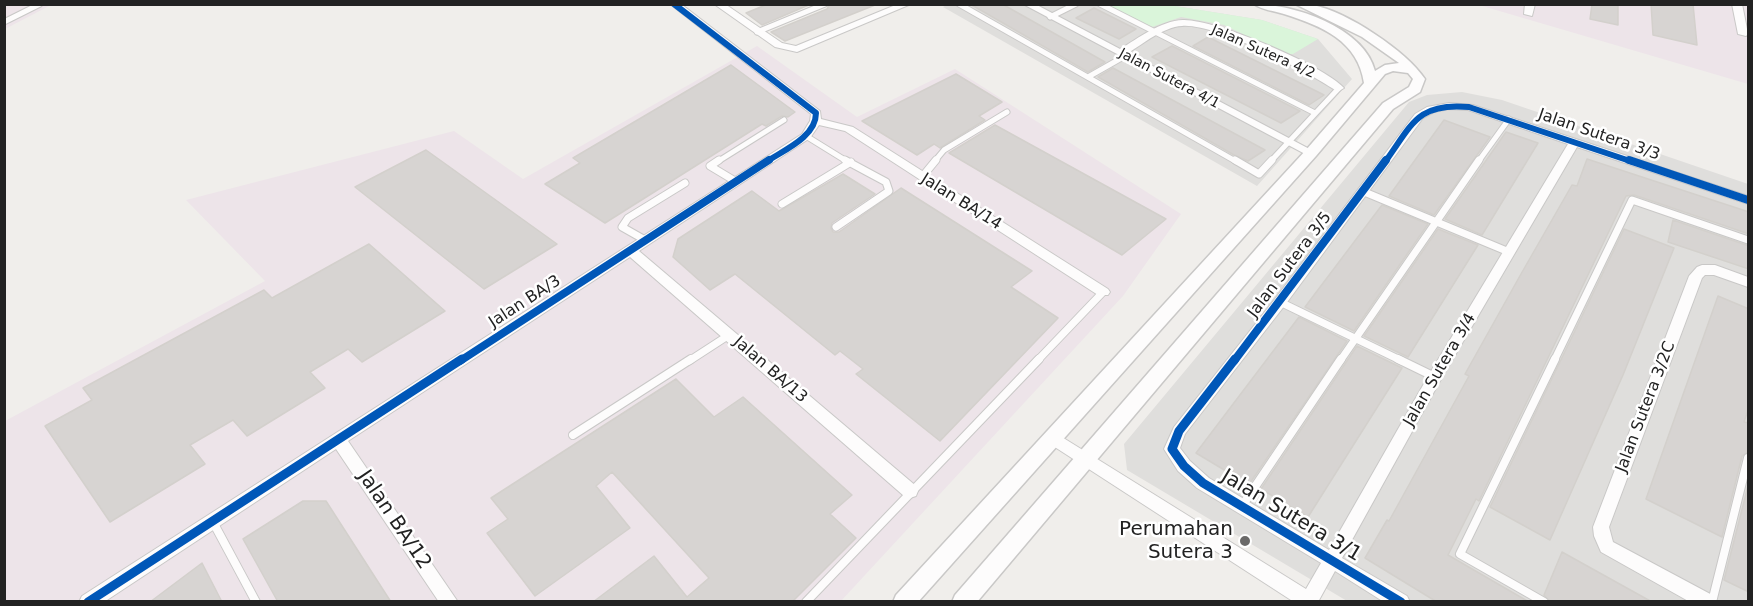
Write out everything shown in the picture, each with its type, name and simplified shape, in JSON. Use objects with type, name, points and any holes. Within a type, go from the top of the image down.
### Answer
[{"type":"street","points":[[674,4],[806,104],[816,113],[816,121]]},
{"type":"street","points":[[723,7],[742,4]]},
{"type":"street","points":[[723,7],[778,45],[797,48],[907,4]]},
{"type":"street","name":"Jalan Sutera 4/1","points":[[1027,4],[1311,153]]},
{"type":"street","points":[[1259,4],[1279,8],[1336,32],[1355,48],[1367,64],[1370,84]]},
{"type":"street","points":[[1737,4],[1743,34]]},
{"type":"street","points":[[1301,5],[1314,22]]},
{"type":"street","points":[[963,602],[1388,106],[1415,89],[1419,79],[1406,61],[1349,26],[1301,5]]},
{"type":"street","name":"Jalan Sutera 4/2","points":[[1123,55],[1156,33],[1184,23],[1211,27],[1265,50],[1339,88]]},
{"type":"street","points":[[904,602],[1311,153],[1370,84],[1388,67],[1415,71]]},
{"type":"street","name":"Jalan Sutera 3/3","points":[[1438,106],[1469,107],[1509,119],[1749,200]]},
{"type":"street","name":"Jalan Sutera 3/5","points":[[1173,449],[1179,431],[1280,302],[1419,117],[1427,110],[1438,106]]},
{"type":"street","name":"Jalan BA/3","points":[[88,602],[806,136],[816,121]]},
{"type":"street","name":"Jalan BA/14","points":[[816,121],[849,129],[1103,292]]},
{"type":"street","name":"Jalan Sutera 3/4","points":[[1309,602],[1435,377],[1575,141]]},
{"type":"street","name":"Jalan BA/13","points":[[630,250],[910,491]]},
{"type":"street","name":"Jalan Sutera 3/2C","points":[[1710,602],[1607,547],[1601,527],[1696,276],[1702,270],[1715,270],[1749,282]]},
{"type":"street","points":[[1052,438],[1309,602]]},
{"type":"street","name":"Jalan BA/12","points":[[338,439],[449,602]]},
{"type":"street","name":"Jalan Sutera 3/1","points":[[1173,449],[1184,466],[1203,483],[1401,602]]},
{"type":"lane","points":[[4,22],[40,4]]},
{"type":"lane","points":[[757,32],[825,4]]},
{"type":"lane","points":[[959,4],[1259,174],[1339,88]]},
{"type":"lane","points":[[1050,17],[1076,4]]},
{"type":"lane","points":[[1100,4],[1315,113]]},
{"type":"lane","points":[[1088,77],[1123,55]]},
{"type":"lane","points":[[921,177],[944,150],[1007,112]]},
{"type":"lane","points":[[1242,506],[1435,221],[1509,119]]},
{"type":"lane","points":[[735,182],[710,166],[784,120]]},
{"type":"lane","points":[[806,136],[886,182],[889,191],[836,227]]},
{"type":"lane","points":[[782,204],[851,162]]},
{"type":"lane","points":[[645,240],[622,227],[628,218],[685,183]]},
{"type":"lane","points":[[1362,191],[1509,252]]},
{"type":"lane","points":[[1544,602],[1460,554],[1632,200],[1749,240]]},
{"type":"lane","points":[[806,602],[1103,292]]},
{"type":"lane","points":[[1280,302],[1435,377]]},
{"type":"lane","points":[[573,435],[729,335]]},
{"type":"lane","points":[[1710,602],[1749,458]]},
{"type":"lane","points":[[212,520],[256,602]]},
{"type":"shaded area","points":[[948,4],[1169,5],[1262,20],[1318,39],[1352,79],[1257,186],[943,7]]},
{"type":"shaded area","points":[[5,5],[51,5],[5,29]]},
{"type":"shaded area","points":[[1479,5],[1748,5],[1748,84]]},
{"type":"shaded area","points":[[757,46],[857,117],[955,69],[1181,214],[1123,296],[841,601],[5,602],[5,421],[265,281],[186,200],[454,131],[523,179]]},
{"type":"shaded area","points":[[1462,92],[1502,100],[1748,184],[1748,601],[1347,601],[1127,470],[1124,444],[1409,102],[1427,95]]},
{"type":"green space","points":[[1106,5],[1169,5],[1262,20],[1318,39],[1293,54],[1284,54],[1224,25],[1181,17],[1152,27]]},
{"type":"building","points":[[768,4],[811,4],[762,25],[746,13]]},
{"type":"building","points":[[830,4],[875,5],[785,41],[771,32],[827,9]]},
{"type":"building","points":[[970,4],[1002,4],[1105,62],[1088,72]]},
{"type":"building","points":[[1592,4],[1618,4],[1618,25],[1590,19]]},
{"type":"building","points":[[1651,4],[1693,4],[1697,45],[1653,35]]},
{"type":"building","points":[[1094,8],[1136,29],[1119,39],[1076,18]]},
{"type":"building","points":[[1208,37],[1324,95],[1309,105],[1193,46]]},
{"type":"building","points":[[1172,46],[1300,111],[1281,123],[1152,57]]},
{"type":"building","points":[[731,65],[795,112],[788,117],[782,116],[766,126],[762,124],[605,223],[545,184],[580,163],[573,158]]},
{"type":"building","points":[[1113,68],[1265,150],[1248,161],[1234,155],[1098,77]]},
{"type":"building","points":[[956,74],[1002,102],[979,116],[985,120],[940,148],[934,144],[917,155],[862,121]]},
{"type":"building","points":[[1444,120],[1490,137],[1434,215],[1389,196]]},
{"type":"building","points":[[995,125],[1166,219],[1122,255],[949,153]]},
{"type":"building","points":[[1506,132],[1538,143],[1482,235],[1445,219]]},
{"type":"building","points":[[426,150],[557,244],[484,289],[355,187]]},
{"type":"building","points":[[1587,159],[1749,212],[1749,234],[1634,195],[1626,196],[1479,501],[1476,499],[1448,555],[1529,602],[1437,602],[1365,558],[1387,520],[1389,521],[1469,376],[1465,374],[1521,274],[1572,185],[1577,186]]},
{"type":"building","points":[[843,174],[875,194],[832,223],[833,232],[839,232],[901,188],[1032,271],[1011,287],[1058,318],[940,441],[856,374],[863,369],[840,351],[835,355],[735,274],[710,290],[673,257],[678,239],[752,191],[779,211]]},
{"type":"building","points":[[1382,205],[1428,224],[1354,331],[1305,307]]},
{"type":"building","points":[[1673,220],[1749,246],[1749,269],[1668,242]]},
{"type":"building","points":[[1438,229],[1478,245],[1408,357],[1364,336]]},
{"type":"building","points":[[1624,229],[1674,248],[1623,375],[1550,540],[1490,507]]},
{"type":"building","points":[[369,244],[445,311],[362,362],[348,349],[310,372],[325,388],[247,436],[233,420],[190,445],[205,464],[110,522],[45,426],[92,400],[83,388],[264,290],[272,298]]},
{"type":"building","points":[[1718,296],[1749,309],[1749,407],[1744,422],[1749,423],[1749,452],[1742,456],[1722,537],[1646,499]]},
{"type":"building","points":[[1299,317],[1347,341],[1250,483],[1196,453]]},
{"type":"building","points":[[1357,346],[1402,368],[1308,517],[1261,489]]},
{"type":"building","points":[[676,379],[714,417],[743,397],[852,495],[830,514],[856,538],[792,602],[593,602],[654,556],[687,597],[709,578],[612,472],[596,486],[630,528],[535,596],[487,533],[508,519],[491,498]]},
{"type":"building","points":[[1749,482],[1749,592],[1724,580]]},
{"type":"building","points":[[303,501],[326,501],[391,602],[278,602],[243,539]]},
{"type":"building","points":[[1562,552],[1652,602],[1550,602],[1544,595]]},
{"type":"building","points":[[202,563],[222,602],[150,602]]},
{"type":"cycle path","points":[[88,602],[806,136],[816,121],[816,113],[674,4]]},
{"type":"cycle path","points":[[1401,602],[1203,483],[1184,466],[1172,449],[1179,431],[1280,302],[1419,116],[1430,109],[1442,106],[1469,107],[1748,200]]},
{"type":"place","name":"Perumahan Sutera 3","points":[[1245,541]]}]
